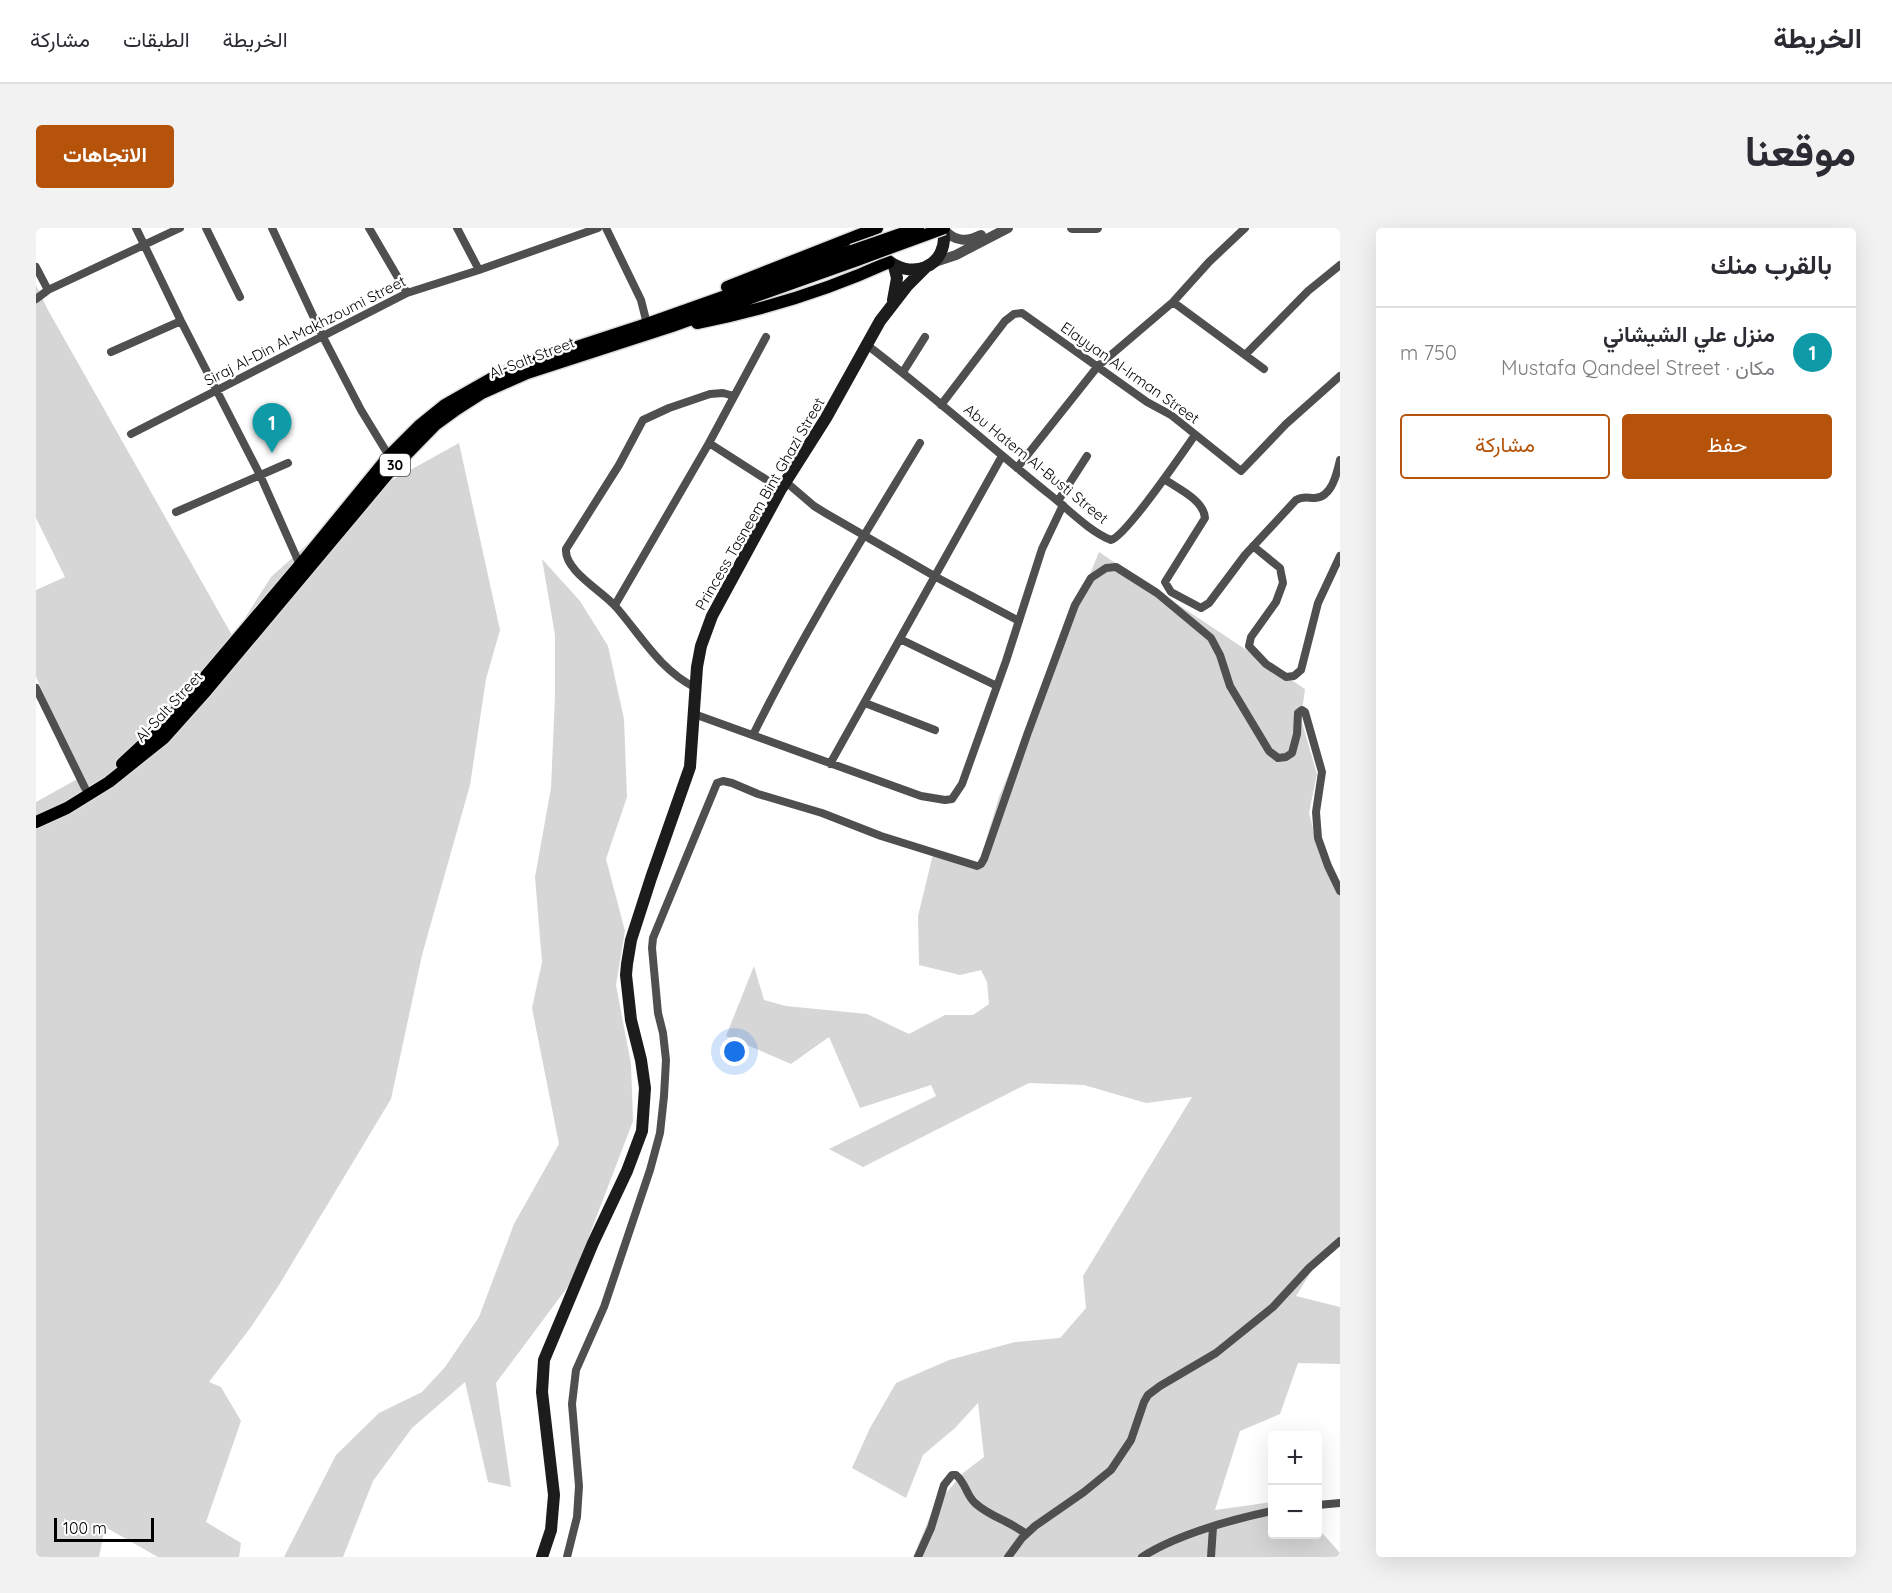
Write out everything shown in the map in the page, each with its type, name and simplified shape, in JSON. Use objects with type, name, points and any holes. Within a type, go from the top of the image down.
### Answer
[{"type":"main road","points":[[679,312],[712,293],[878,228],[878,247],[882,255],[892,264],[908,270],[930,264],[942,248],[944,229]]},
{"type":"main road","name":"Al-Salt Street","points":[[36,822],[79,801],[109,782],[164,738],[206,692],[391,470],[435,425],[474,398],[510,380],[564,360],[672,326],[855,256],[918,228]]},
{"type":"main road","name":"Al-Salt Street","points":[[36,814],[85,788],[122,764],[166,723],[389,456],[434,413],[486,381],[531,362],[679,312],[944,229]]},
{"type":"main road","points":[[672,326],[691,324],[765,307],[892,264]]},
{"type":"main road","name":"Princess Tasneem Bint Ghazi Street","points":[[891,307],[896,286],[892,264]]},
{"type":"main road","name":"Princess Tasneem Bint Ghazi Street","points":[[542,1557],[551,1530],[554,1495],[542,1392],[544,1360],[593,1243],[627,1171],[642,1131],[645,1088],[631,1020],[627,964],[631,940],[651,878],[687,780],[701,646],[712,616],[880,321],[907,286],[930,264]]},
{"type":"street","points":[[136,228],[260,475],[300,565]]},
{"type":"street","points":[[36,299],[48,290],[180,228]]},
{"type":"street","points":[[206,228],[240,297]]},
{"type":"street","points":[[272,228],[322,335],[361,410],[389,456]]},
{"type":"street","points":[[369,228],[406,293]]},
{"type":"street","points":[[457,228],[479,270]]},
{"type":"street","name":"Siraj Al-Din Al-Makhzoumi Street","points":[[131,434],[406,293],[598,228]]},
{"type":"street","points":[[606,228],[641,300],[647,324]]},
{"type":"street","points":[[944,229],[952,237],[968,241],[995,228]]},
{"type":"street","points":[[930,264],[956,255],[1008,228]]},
{"type":"street","points":[[1072,228],[1097,228]]},
{"type":"street","points":[[1017,468],[1098,366],[1173,302],[1209,262],[1245,228]]},
{"type":"street","points":[[1246,354],[1301,297],[1340,265]]},
{"type":"street","points":[[36,267],[48,290]]},
{"type":"street","points":[[1173,302],[1264,369]]},
{"type":"street","name":"Elayyan Al-Irman Street","points":[[941,405],[1005,321],[1018,313],[1030,318],[1147,402],[1171,415],[1241,471],[1293,417],[1340,376]]},
{"type":"street","points":[[111,352],[181,321]]},
{"type":"street","points":[[615,605],[709,443],[766,337]]},
{"type":"street","points":[[903,372],[925,337]]},
{"type":"street","name":"Abu Hatem Al-Busti Street","points":[[867,345],[903,372],[1002,456],[1108,539],[1114,540],[1119,537],[1195,435]]},
{"type":"street","points":[[696,688],[682,681],[660,662],[615,605],[572,566],[566,555],[570,541],[619,465],[643,420],[710,394],[723,393],[734,396]]},
{"type":"street","points":[[709,443],[936,577],[1019,621]]},
{"type":"street","points":[[753,735],[864,535],[920,444]]},
{"type":"street","points":[[830,764],[1002,456]]},
{"type":"street","points":[[694,714],[921,796],[952,799],[962,784],[1042,549],[1061,503],[1087,456]]},
{"type":"street","points":[[1164,479],[1190,497],[1204,512],[1205,518],[1166,578],[1166,586],[1171,592],[1196,608],[1205,606],[1253,546],[1296,500],[1303,497],[1317,498],[1326,493],[1335,478],[1340,459]]},
{"type":"street","points":[[176,512],[288,463]]},
{"type":"street","points":[[1253,546],[1280,568],[1283,583],[1276,603],[1251,637],[1249,645],[1266,664],[1284,676],[1290,677],[1301,670],[1318,603],[1340,556]]},
{"type":"street","points":[[567,1557],[577,1517],[579,1486],[572,1404],[576,1370],[604,1307],[651,1170],[660,1132],[666,1060],[663,1033],[657,1013],[653,938],[717,783],[723,781],[732,783],[758,794],[822,813],[881,836],[977,866],[981,864],[1042,691],[1075,606],[1091,578],[1106,568],[1116,567],[1157,593],[1211,638],[1220,654],[1226,677],[1236,697],[1266,747],[1276,757],[1284,758],[1292,753],[1297,734],[1298,713],[1302,710],[1305,712],[1322,772],[1316,812],[1318,838],[1340,891]]},
{"type":"street","points":[[900,639],[996,686]]},
{"type":"street","points":[[36,688],[85,788]]},
{"type":"street","points":[[865,703],[935,730]]},
{"type":"street","points":[[1008,1557],[1026,1534],[1111,1470],[1126,1450],[1148,1395],[1224,1347],[1273,1307],[1309,1268],[1340,1241]]},
{"type":"street","points":[[918,1557],[931,1528],[944,1485],[952,1475],[962,1480],[967,1494],[978,1506],[1026,1534]]},
{"type":"street","points":[[1322,1505],[1340,1503]]},
{"type":"street","points":[[1142,1557],[1168,1543],[1213,1527],[1268,1512]]},
{"type":"street","points":[[1211,1557],[1213,1527]]},
{"type":"shaded area","points":[[36,285],[233,637],[271,577],[358,499],[459,443],[500,630],[486,679],[470,785],[422,955],[391,1099],[279,1285],[251,1327],[209,1382],[221,1387],[241,1421],[206,1522],[241,1543],[239,1557],[158,1557],[105,1527],[99,1557],[36,1557],[36,802],[81,777],[36,677],[36,590],[65,577],[36,518]]},
{"type":"shaded area","points":[[1099,552],[1305,689],[1301,719],[1317,774],[1309,813],[1318,847],[1340,893],[1340,1236],[1326,1248],[1296,1296],[1340,1307],[1340,1364],[1298,1363],[1280,1414],[1240,1431],[1215,1510],[1268,1503],[1268,1539],[1322,1539],[1322,1533],[1340,1553],[1340,1557],[913,1557],[934,1507],[963,1473],[984,1457],[978,1403],[955,1428],[923,1455],[906,1498],[852,1468],[870,1428],[896,1383],[949,1360],[1015,1342],[1060,1338],[1086,1308],[1083,1276],[1192,1097],[1146,1103],[1084,1085],[1029,1083],[863,1167],[829,1149],[936,1096],[931,1085],[860,1108],[829,1037],[791,1064],[726,1036],[754,966],[764,1000],[786,1006],[867,1014],[909,1034],[945,1015],[973,1015],[989,1004],[987,982],[981,970],[960,975],[919,965],[918,916],[934,850],[977,870],[999,797]]},
{"type":"shaded area","points":[[542,559],[580,601],[608,646],[624,719],[627,797],[606,859],[625,931],[616,985],[631,1064],[633,1121],[572,1281],[496,1383],[511,1487],[488,1482],[465,1382],[412,1428],[373,1481],[343,1557],[284,1557],[336,1455],[379,1413],[422,1392],[445,1367],[479,1317],[514,1224],[559,1144],[532,1008],[542,962],[535,877],[551,788],[555,696],[555,635]]},
{"type":"place","name":"منزل علي الشيشاني","points":[[272,453]]}]
